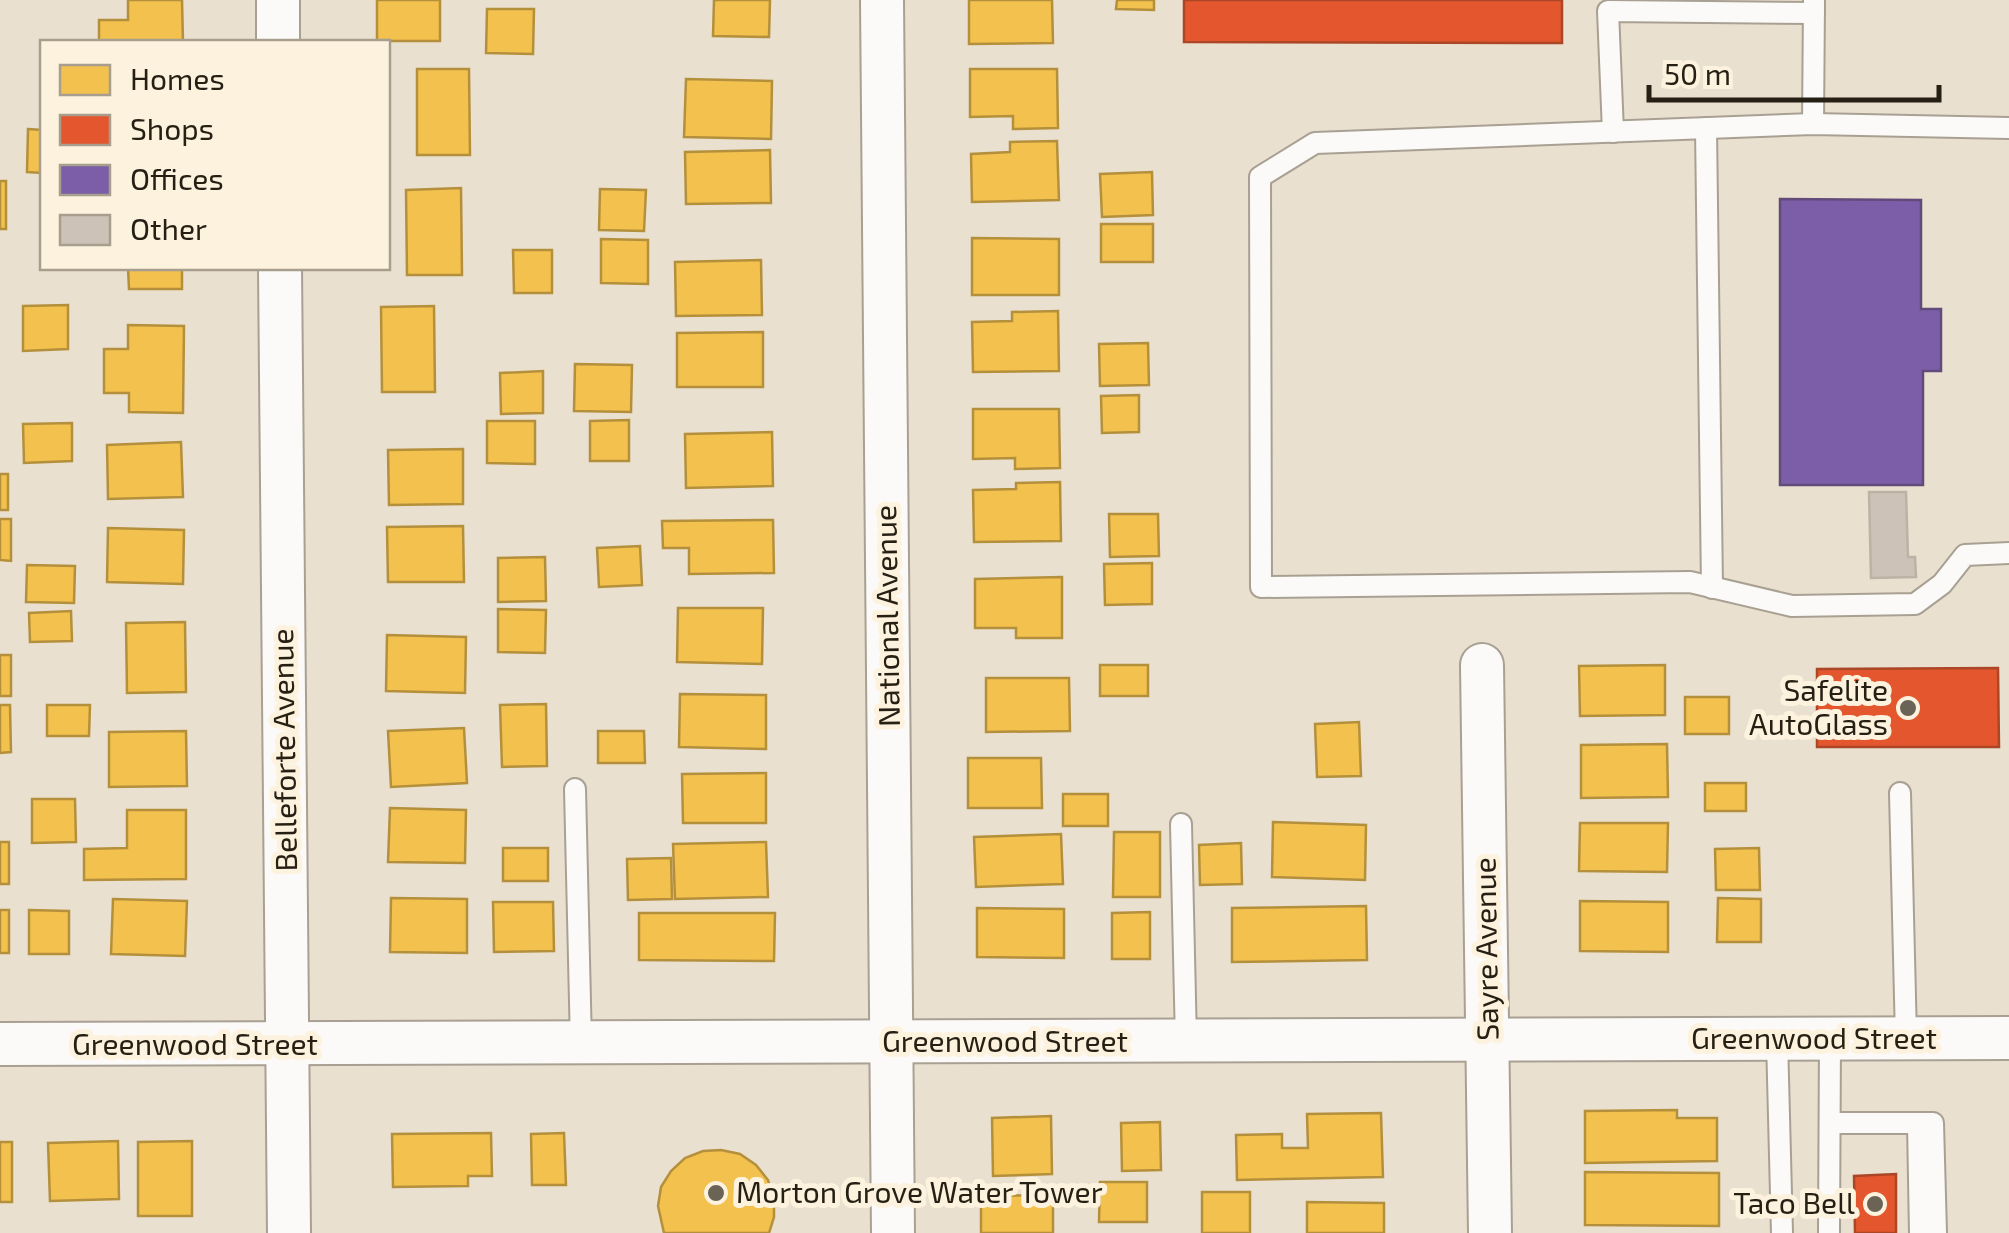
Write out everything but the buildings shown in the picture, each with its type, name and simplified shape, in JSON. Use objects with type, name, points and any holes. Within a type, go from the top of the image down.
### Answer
[{"type":"street","points":[[278,0],[278,40]]},
{"type":"street","name":"National Avenue","points":[[882,0],[893,1233]]},
{"type":"street","name":"Belleforte Avenue","points":[[280,270],[289,1233]]},
{"type":"street","name":"Sayre Avenue","points":[[1482,665],[1490,1233]]},
{"type":"street","name":"Greenwood Street","points":[[0,1044],[2009,1038]]},
{"type":"lane","points":[[1613,132],[1608,11],[1814,7],[1814,124]]},
{"type":"lane","points":[[2009,128],[1814,124],[1315,142],[1260,177],[1262,587],[1690,582],[1792,606],[1915,604],[1942,584],[1965,556],[2009,553]]},
{"type":"lane","points":[[1706,128],[1712,588]]},
{"type":"lane","points":[[574,789],[581,1044]]},
{"type":"lane","points":[[1900,793],[1906,1038]]},
{"type":"lane","points":[[1181,824],[1186,1042]]},
{"type":"lane","points":[[1777,1039],[1782,1233]]},
{"type":"lane","points":[[1830,1039],[1830,1233]]},
{"type":"lane","points":[[1830,1123],[1934,1124],[1936,1233]]},
{"type":"lane","points":[[1918,1123],[1920,1233]]},
{"type":"place","name":"Safelite AutoGlass","points":[[1908,708]]},
{"type":"place","name":"Morton Grove Water Tower","points":[[716,1193]]},
{"type":"place","name":"Taco Bell","points":[[1875,1204]]}]
